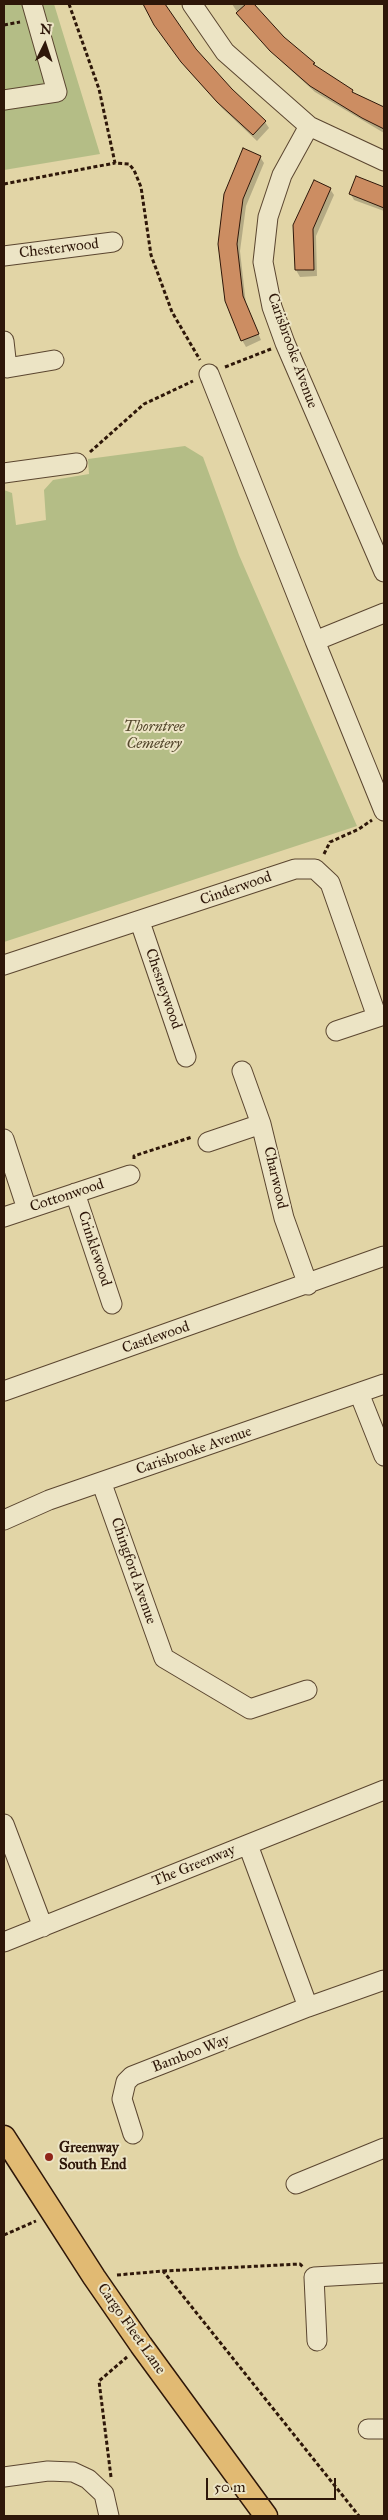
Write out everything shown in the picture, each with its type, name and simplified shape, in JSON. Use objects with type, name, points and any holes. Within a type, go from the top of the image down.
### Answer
[{"type":"main road","name":"Cargo Fleet Lane","points":[[4,2137],[94,2277],[141,2345],[266,2516]]},
{"type":"street","points":[[4,100],[57,92],[32,4]]},
{"type":"street","points":[[192,4],[226,52],[309,126],[384,162]]},
{"type":"street","name":"Carisbrooke Avenue","points":[[309,126],[282,175],[268,217],[263,262],[272,307],[285,343],[384,572]]},
{"type":"street","name":"Chesterwood","points":[[4,256],[113,242]]},
{"type":"street","points":[[4,341],[7,368],[54,360]]},
{"type":"street","points":[[209,374],[384,811]]},
{"type":"street","points":[[4,474],[77,463]]},
{"type":"street","points":[[316,642],[384,613]]},
{"type":"street","name":"Cinderwood","points":[[4,965],[140,922],[294,869],[315,869],[330,883]]},
{"type":"street","points":[[330,883],[381,1016],[336,1031]]},
{"type":"street","name":"Chesneywood","points":[[140,922],[186,1057]]},
{"type":"street","name":"Charwood","points":[[242,1071],[270,1154],[284,1218],[308,1285]]},
{"type":"street","points":[[208,1142],[261,1124]]},
{"type":"street","points":[[4,1139],[27,1209]]},
{"type":"street","name":"Cottonwood","points":[[4,1217],[130,1175]]},
{"type":"street","name":"Crinklewood","points":[[75,1193],[112,1304]]},
{"type":"street","name":"Castlewood","points":[[4,1391],[308,1285],[384,1256]]},
{"type":"street","name":"Carisbrooke Avenue","points":[[4,1520],[49,1500],[102,1484],[384,1384]]},
{"type":"street","points":[[360,1393],[384,1456]]},
{"type":"street","name":"Chingford Avenue","points":[[102,1484],[164,1658],[250,1709],[307,1690]]},
{"type":"street","name":"The Greenway","points":[[4,1942],[384,1790]]},
{"type":"street","points":[[4,1824],[43,1926]]},
{"type":"street","points":[[248,1845],[308,2007]]},
{"type":"street","name":"Bamboo Way","points":[[134,2134],[122,2099],[126,2082],[132,2076],[308,2007],[384,1980]]},
{"type":"street","points":[[296,2184],[384,2148]]},
{"type":"street","points":[[317,2341],[314,2277],[384,2273]]},
{"type":"street","points":[[4,2477],[48,2471],[73,2472],[88,2479],[104,2494],[109,2516]]},
{"type":"path","points":[[69,4],[99,89],[115,163]]},
{"type":"path","points":[[4,184],[115,163],[129,164],[134,170],[140,187],[146,234],[157,273],[180,327],[209,374]]},
{"type":"path","points":[[77,463],[144,404],[209,374],[285,343]]},
{"type":"path","points":[[330,883],[322,858],[330,842],[359,830],[384,811]]},
{"type":"path","points":[[130,1175],[134,1156],[198,1136],[208,1142]]},
{"type":"path","points":[[4,2235],[52,2213]]},
{"type":"path","points":[[94,2277],[163,2271],[300,2264],[314,2277]]},
{"type":"path","points":[[163,2271],[358,2516]]},
{"type":"path","points":[[104,2494],[112,2476],[99,2381],[141,2345]]},
{"type":"green space","points":[[4,4],[54,4],[100,154],[4,170]]},
{"type":"green space","name":"Thorntree Cemetery","points":[[185,446],[203,457],[239,555],[357,826],[4,942],[4,490],[12,493],[16,525],[46,520],[44,490],[53,480],[89,474],[88,459]]},
{"type":"building","points":[[143,4],[165,4],[196,49],[232,89],[266,121],[253,135],[217,102],[181,62],[154,25]]},
{"type":"building","points":[[246,4],[254,4],[284,37],[315,63],[313,64],[353,90],[352,92],[384,107],[384,129],[362,118],[310,86],[270,51],[236,13]]},
{"type":"building","points":[[243,148],[261,156],[243,199],[237,244],[243,296],[259,334],[241,341],[225,301],[218,244],[224,194]]},
{"type":"building","points":[[356,176],[384,187],[384,208],[349,194]]},
{"type":"building","points":[[314,180],[331,188],[313,229],[314,270],[295,270],[293,225]]},
{"type":"place","name":"Greenway South End","points":[[49,2157]]}]
